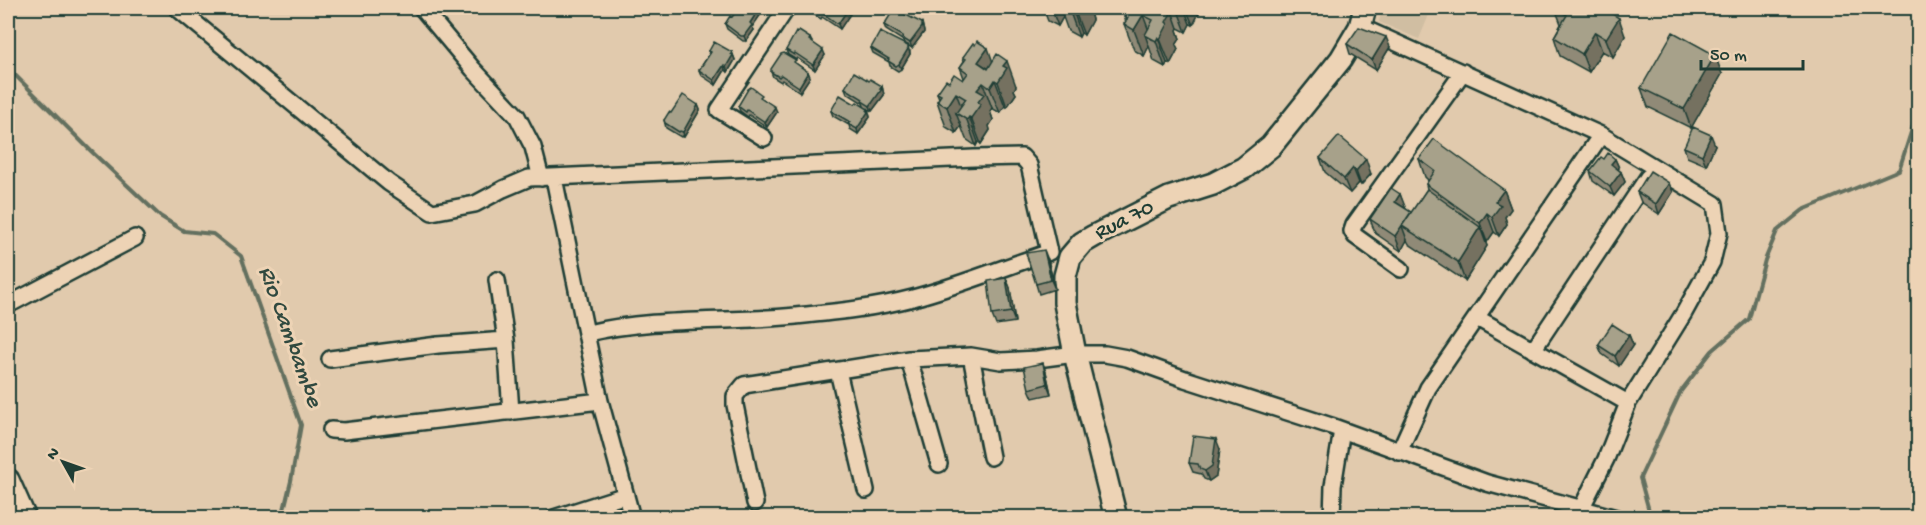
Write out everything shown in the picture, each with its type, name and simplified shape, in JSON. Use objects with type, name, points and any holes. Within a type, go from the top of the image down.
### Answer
[{"type":"street","points":[[177,8],[389,183],[432,212],[475,204],[529,178],[1022,157],[1029,165],[1049,252]]},
{"type":"street","points":[[422,8],[473,69],[517,116],[548,178],[588,333],[600,401],[632,518]]},
{"type":"street","points":[[764,138],[719,110],[787,8]]},
{"type":"street","points":[[1363,17],[1463,72],[1601,135],[1715,204],[1719,233],[1712,262],[1684,313],[1628,403],[1606,459],[1582,507]]},
{"type":"street","name":"Rua 70","points":[[1070,257],[1082,243],[1094,236],[1169,198],[1213,184],[1244,168],[1271,146],[1341,59],[1363,17]]},
{"type":"street","points":[[1401,269],[1355,236],[1352,231],[1463,72]]},
{"type":"street","points":[[1399,452],[1428,388],[1601,135]]},
{"type":"street","points":[[1533,350],[1655,167]]},
{"type":"street","points":[[8,305],[135,238]]},
{"type":"street","points":[[588,333],[620,326],[657,322],[753,320],[797,316],[897,301],[973,279],[1049,252],[1070,257],[1066,267],[1064,289],[1076,354],[1116,518]]},
{"type":"street","points":[[496,280],[506,340],[511,412]]},
{"type":"street","points":[[1477,318],[1628,403]]},
{"type":"street","points":[[330,359],[438,345],[506,340]]},
{"type":"street","points":[[755,503],[735,405],[735,396],[744,385],[909,359],[971,356],[1001,361],[1076,354],[1105,354],[1127,358],[1342,430],[1487,483],[1616,518]]},
{"type":"street","points":[[971,356],[991,457]]},
{"type":"street","points":[[909,359],[939,464]]},
{"type":"street","points":[[838,371],[866,490]]},
{"type":"street","points":[[331,430],[344,431],[600,401]]},
{"type":"street","points":[[1332,518],[1333,486],[1342,430]]},
{"type":"street","points":[[8,480],[25,518]]},
{"type":"street","points":[[554,518],[626,495]]},
{"type":"shaded area","points":[[1382,8],[1438,8],[1431,10],[1419,39],[1379,22]]},
{"type":"building","points":[[739,8],[759,9],[744,36],[725,24]]},
{"type":"building","points":[[812,8],[846,8],[848,9],[838,24]]},
{"type":"building","points":[[1129,8],[1165,8],[1164,10],[1171,13],[1160,39],[1158,37],[1156,41],[1145,35],[1153,20],[1143,15],[1134,30],[1124,24],[1128,18],[1124,17]]},
{"type":"building","points":[[1555,8],[1605,8],[1619,18],[1606,39],[1595,32],[1582,54],[1554,37],[1567,15]]},
{"type":"building","points":[[894,9],[922,23],[922,27],[910,43],[884,25]]},
{"type":"building","points":[[1359,27],[1386,37],[1372,60],[1347,44]]},
{"type":"building","points":[[799,31],[823,50],[813,65],[786,50],[796,32]]},
{"type":"building","points":[[880,32],[908,46],[896,66],[871,48]]},
{"type":"building","points":[[1673,32],[1715,55],[1684,109],[1641,88]]},
{"type":"building","points":[[977,41],[988,48],[978,62],[988,69],[997,54],[1007,61],[1003,66],[1007,68],[998,82],[995,80],[990,88],[983,83],[977,90],[984,94],[978,102],[981,104],[967,120],[956,113],[966,99],[956,93],[947,107],[937,101],[941,95],[937,93],[946,80],[949,82],[954,74],[963,80],[968,73],[960,67],[966,59],[963,57]]},
{"type":"building","points":[[714,42],[732,52],[733,55],[714,80],[699,70],[711,52],[709,51]]},
{"type":"building","points":[[784,53],[796,60],[794,62],[808,72],[799,87],[781,75],[779,77],[771,72],[781,54]]},
{"type":"building","points":[[854,72],[882,86],[870,106],[845,88]]},
{"type":"building","points":[[751,87],[762,95],[760,97],[775,107],[765,122],[738,106]]},
{"type":"building","points":[[683,95],[698,105],[683,132],[679,132],[664,120]]},
{"type":"building","points":[[840,95],[868,109],[857,129],[831,111]]},
{"type":"building","points":[[1693,127],[1711,135],[1702,155],[1684,147]]},
{"type":"building","points":[[1339,136],[1366,159],[1356,171],[1353,168],[1344,179],[1320,158]]},
{"type":"building","points":[[1434,139],[1504,190],[1495,202],[1501,205],[1492,217],[1487,213],[1480,223],[1426,184],[1435,171],[1419,159]]},
{"type":"building","points":[[1608,153],[1615,159],[1611,164],[1621,172],[1610,187],[1590,171],[1601,157],[1604,159]]},
{"type":"building","points":[[1650,171],[1669,183],[1656,204],[1637,192]]},
{"type":"building","points":[[1391,188],[1400,194],[1395,202],[1411,212],[1395,236],[1370,219]]},
{"type":"building","points":[[1427,189],[1480,227],[1458,262],[1402,226]]},
{"type":"building","points":[[1044,250],[1051,280],[1036,284],[1026,253]]},
{"type":"building","points":[[1006,278],[1011,312],[992,315],[988,281]]},
{"type":"building","points":[[1612,324],[1629,335],[1615,356],[1598,345]]},
{"type":"building","points":[[1043,363],[1047,384],[1029,389],[1024,367]]},
{"type":"building","points":[[1193,436],[1216,439],[1212,466],[1205,471],[1200,469],[1198,464],[1189,463]]},
{"type":"building","points":[[1263,511],[1263,518],[1237,518],[1237,514]]},
{"type":"waterway","name":"Rio Cambambe","points":[[8,68],[160,216],[184,231],[213,234],[241,256],[301,425],[282,518]]},
{"type":"waterway","points":[[1651,518],[1640,478],[1681,391],[1712,351],[1749,319],[1765,260],[1777,231],[1803,210],[1899,170],[1918,110]]}]
